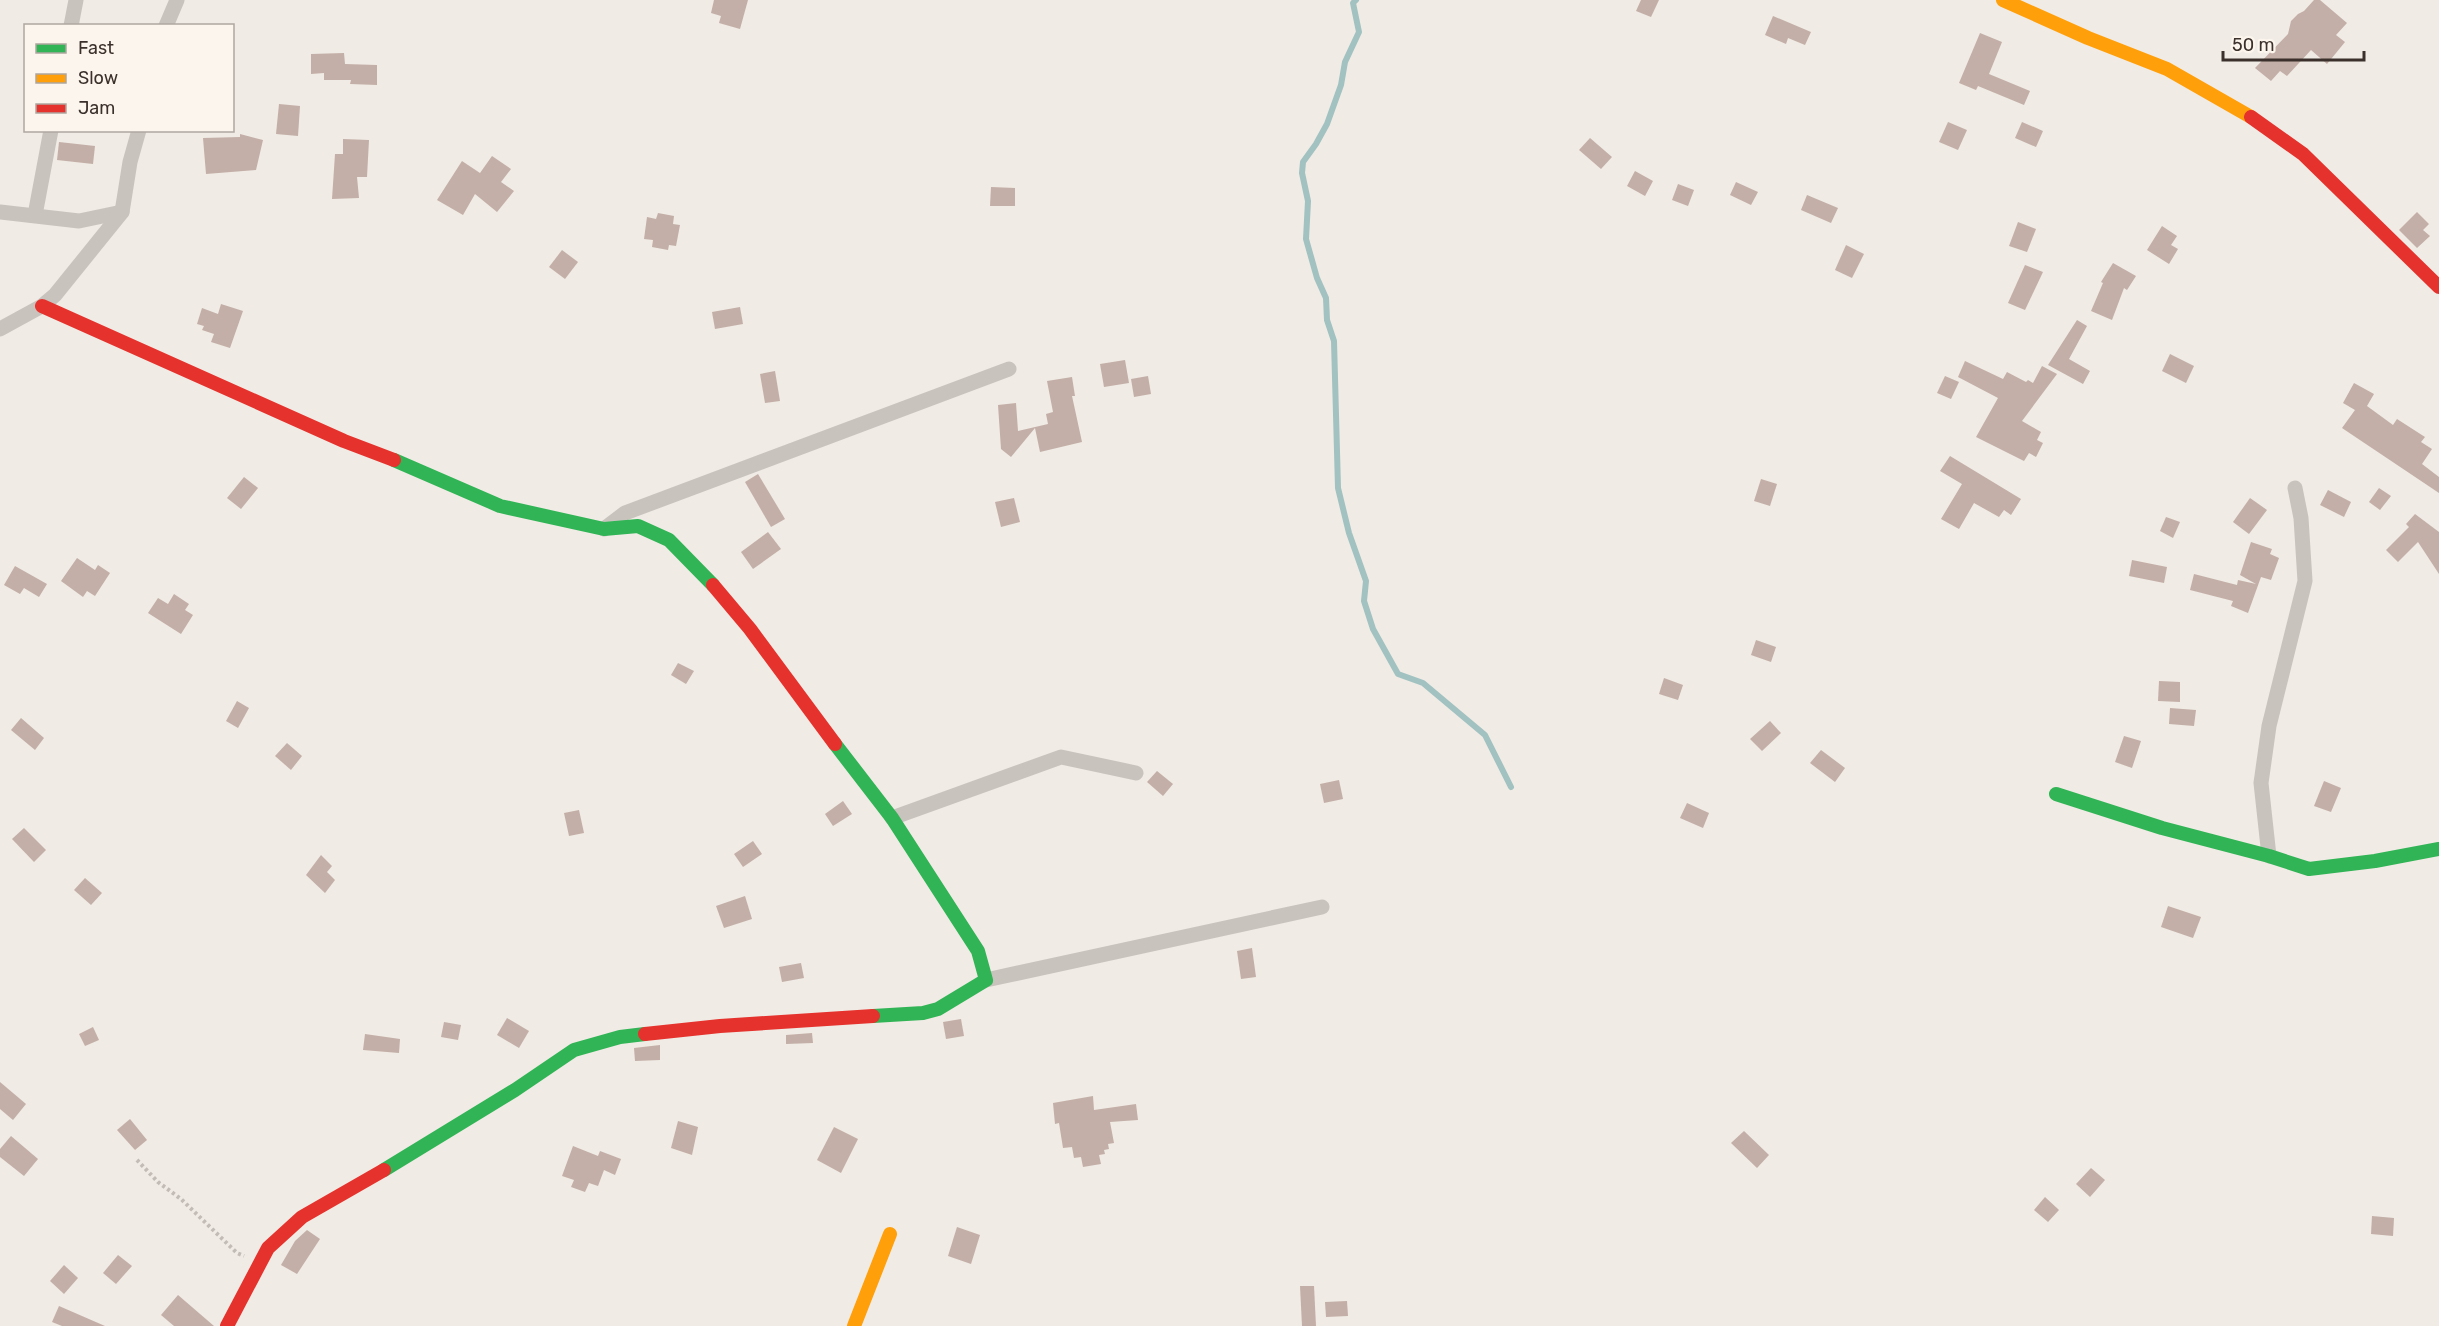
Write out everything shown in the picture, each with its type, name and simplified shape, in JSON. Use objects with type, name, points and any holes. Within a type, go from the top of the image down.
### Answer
[{"type":"street","points":[[71,24],[76,0]]},
{"type":"street","points":[[167,24],[177,0]]},
{"type":"street","points":[[2003,0],[2088,38],[2167,69],[2240,110],[2303,154],[2439,287]]},
{"type":"street","points":[[35,215],[51,132]]},
{"type":"street","points":[[0,328],[42,306],[55,295],[76,272],[86,255],[122,212],[130,162],[138,132]]},
{"type":"street","points":[[0,212],[79,221],[122,212]]},
{"type":"street","points":[[42,306],[344,441],[417,469],[500,506],[524,513],[604,528],[638,526],[669,540],[711,582],[750,628],[809,710],[892,818],[978,951],[986,980]]},
{"type":"street","points":[[604,528],[625,513],[1009,369]]},
{"type":"street","points":[[2269,856],[2261,783],[2269,726],[2305,581],[2301,518],[2295,488]]},
{"type":"street","points":[[892,818],[1061,757],[1136,773]]},
{"type":"street","points":[[2056,794],[2162,828],[2309,869],[2375,861],[2439,849]]},
{"type":"street","points":[[227,1326],[258,1263],[275,1240],[302,1217],[432,1142],[574,1050],[620,1038],[720,1026],[923,1013],[938,1009],[986,980],[1322,907]]},
{"type":"street","points":[[854,1326],[890,1234]]},
{"type":"path","points":[[137,1160],[158,1182],[180,1199],[237,1252],[258,1263]]},
{"type":"building","points":[[714,0],[748,0],[740,29],[719,23],[721,16],[711,13]]},
{"type":"building","points":[[1641,0],[1659,0],[1651,17],[1636,11]]},
{"type":"building","points":[[2314,0],[2320,0],[2347,23],[2336,35],[2345,42],[2327,64],[2311,50],[2287,76],[2280,71],[2271,81],[2255,68],[2288,34],[2291,21]]},
{"type":"building","points":[[1773,16],[1811,32],[1805,45],[1788,38],[1786,44],[1765,35]]},
{"type":"building","points":[[1980,33],[2002,42],[1989,74],[2030,91],[2024,105],[1978,86],[1976,90],[1959,83]]},
{"type":"building","points":[[344,53],[345,64],[377,65],[377,85],[350,84],[351,80],[324,80],[324,73],[311,74],[311,54]]},
{"type":"building","points":[[279,104],[300,106],[298,136],[276,134]]},
{"type":"building","points":[[1948,122],[1967,130],[1958,150],[1939,142]]},
{"type":"building","points":[[2022,122],[2043,131],[2036,147],[2015,138]]},
{"type":"building","points":[[240,134],[263,140],[256,170],[206,174],[203,138],[240,137]]},
{"type":"building","points":[[1590,138],[1612,157],[1601,169],[1579,150]]},
{"type":"building","points":[[343,139],[369,140],[367,177],[357,177],[359,198],[332,199],[335,154],[343,154]]},
{"type":"building","points":[[59,142],[95,146],[93,164],[57,160]]},
{"type":"building","points":[[492,156],[511,169],[501,182],[514,191],[497,212],[475,194],[463,215],[437,200],[462,161],[480,173]]},
{"type":"building","points":[[1635,171],[1653,181],[1645,196],[1627,186]]},
{"type":"building","points":[[1736,182],[1758,192],[1751,205],[1730,195]]},
{"type":"building","points":[[1678,184],[1694,190],[1688,206],[1672,200]]},
{"type":"building","points":[[991,187],[1015,188],[1015,206],[990,206]]},
{"type":"building","points":[[1807,195],[1838,208],[1831,223],[1801,210]]},
{"type":"building","points":[[2417,212],[2429,224],[2423,230],[2430,236],[2417,248],[2399,230]]},
{"type":"building","points":[[658,213],[674,216],[673,224],[680,225],[676,246],[669,245],[668,250],[652,247],[653,240],[644,239],[647,217],[656,219]]},
{"type":"building","points":[[2018,222],[2036,229],[2027,252],[2009,246]]},
{"type":"building","points":[[2162,226],[2177,236],[2171,245],[2178,249],[2169,264],[2147,250]]},
{"type":"building","points":[[1846,245],[1864,254],[1852,278],[1835,270]]},
{"type":"building","points":[[562,250],[578,262],[565,279],[549,267]]},
{"type":"building","points":[[2113,263],[2136,276],[2127,290],[2124,288],[2112,320],[2091,311],[2103,283],[2101,282]]},
{"type":"building","points":[[2025,265],[2043,272],[2025,310],[2008,303]]},
{"type":"building","points":[[221,304],[243,311],[230,348],[211,342],[214,334],[202,330],[204,326],[197,324],[202,308],[218,314]]},
{"type":"building","points":[[740,307],[743,324],[715,329],[712,312]]},
{"type":"building","points":[[2077,320],[2087,326],[2069,359],[2090,371],[2083,384],[2048,365]]},
{"type":"building","points":[[2170,354],[2194,366],[2186,383],[2162,371]]},
{"type":"building","points":[[1125,360],[1129,383],[1104,387],[1100,364]]},
{"type":"building","points":[[1965,361],[2003,379],[2007,372],[2026,382],[2028,380],[2033,383],[2042,366],[2057,374],[2022,421],[2041,432],[2037,440],[2043,443],[2036,457],[2029,453],[2024,461],[1976,437],[1998,398],[1958,377]]},
{"type":"building","points":[[775,371],[780,401],[765,403],[760,374]]},
{"type":"building","points":[[1148,376],[1151,394],[1134,397],[1131,379]]},
{"type":"building","points":[[1945,376],[1959,382],[1951,399],[1937,393]]},
{"type":"building","points":[[1072,377],[1075,396],[1072,396],[1082,442],[1040,452],[1035,428],[1011,457],[1001,449],[998,405],[1016,403],[1018,431],[1048,424],[1046,414],[1053,412],[1047,381]]},
{"type":"building","points":[[2354,383],[2374,394],[2367,406],[2393,425],[2397,419],[2425,437],[2421,442],[2432,449],[2422,464],[2439,477],[2439,493],[2342,428],[2355,410],[2343,403]]},
{"type":"building","points":[[1950,456],[2021,499],[2011,515],[2004,510],[1999,517],[1974,503],[1959,529],[1941,519],[1962,484],[1940,471]]},
{"type":"building","points":[[758,474],[785,519],[771,527],[745,482]]},
{"type":"building","points":[[244,477],[258,488],[241,509],[227,498]]},
{"type":"building","points":[[1761,479],[1777,484],[1770,506],[1754,501]]},
{"type":"building","points":[[2379,488],[2391,496],[2380,510],[2369,502]]},
{"type":"building","points":[[2328,490],[2351,502],[2344,517],[2320,505]]},
{"type":"building","points":[[1014,498],[1020,522],[1001,527],[995,502]]},
{"type":"building","points":[[2250,498],[2267,510],[2249,534],[2233,522]]},
{"type":"building","points":[[2415,514],[2439,532],[2439,574],[2418,542],[2398,562],[2386,550],[2409,527],[2406,524]]},
{"type":"building","points":[[2166,517],[2180,522],[2173,538],[2160,531]]},
{"type":"building","points":[[768,532],[781,549],[753,569],[741,552]]},
{"type":"building","points":[[2251,542],[2272,549],[2270,554],[2279,558],[2271,580],[2261,577],[2248,613],[2231,606],[2233,601],[2190,590],[2194,574],[2237,585],[2238,580],[2256,584],[2240,575]]},
{"type":"building","points":[[77,558],[95,570],[98,565],[110,573],[95,596],[87,591],[83,597],[61,581]]},
{"type":"building","points":[[2132,560],[2167,567],[2164,583],[2129,576]]},
{"type":"building","points":[[15,566],[47,584],[39,597],[24,588],[20,594],[4,585]]},
{"type":"building","points":[[174,594],[189,604],[185,610],[193,615],[181,634],[148,613],[158,598],[168,604]]},
{"type":"building","points":[[1756,640],[1776,647],[1771,662],[1751,655]]},
{"type":"building","points":[[678,663],[694,671],[686,684],[671,675]]},
{"type":"building","points":[[1664,678],[1683,685],[1678,700],[1659,694]]},
{"type":"building","points":[[2159,681],[2180,682],[2180,702],[2158,701]]},
{"type":"building","points":[[237,701],[249,708],[238,728],[226,721]]},
{"type":"building","points":[[2170,708],[2196,710],[2194,726],[2169,724]]},
{"type":"building","points":[[21,718],[44,738],[35,750],[11,730]]},
{"type":"building","points":[[1770,721],[1781,733],[1762,751],[1750,739]]},
{"type":"building","points":[[2124,736],[2141,741],[2132,768],[2115,762]]},
{"type":"building","points":[[287,743],[302,756],[291,770],[275,756]]},
{"type":"building","points":[[1821,750],[1845,768],[1835,782],[1810,763]]},
{"type":"building","points":[[1157,771],[1173,784],[1163,796],[1147,782]]},
{"type":"building","points":[[1339,780],[1343,799],[1324,803],[1320,784]]},
{"type":"building","points":[[2324,781],[2341,788],[2331,812],[2314,806]]},
{"type":"building","points":[[843,801],[852,814],[833,826],[825,814]]},
{"type":"building","points":[[1687,803],[1709,813],[1703,828],[1680,818]]},
{"type":"building","points":[[579,810],[584,833],[569,836],[564,813]]},
{"type":"building","points":[[24,828],[46,850],[34,862],[12,839]]},
{"type":"building","points":[[753,841],[762,854],[743,867],[734,854]]},
{"type":"building","points":[[321,855],[332,866],[327,872],[335,880],[325,893],[306,875]]},
{"type":"building","points":[[85,878],[102,893],[91,905],[74,890]]},
{"type":"building","points":[[745,896],[752,919],[724,928],[716,906]]},
{"type":"building","points":[[2168,906],[2201,917],[2193,938],[2161,927]]},
{"type":"building","points":[[1252,948],[1256,977],[1241,979],[1237,951]]},
{"type":"building","points":[[801,963],[804,978],[782,982],[779,967]]},
{"type":"building","points":[[507,1018],[529,1031],[519,1048],[497,1035]]},
{"type":"building","points":[[961,1019],[964,1036],[946,1039],[943,1022]]},
{"type":"building","points":[[444,1022],[461,1025],[458,1040],[441,1037]]},
{"type":"building","points":[[93,1027],[99,1040],[85,1046],[79,1034]]},
{"type":"building","points":[[812,1033],[813,1043],[786,1044],[786,1035]]},
{"type":"building","points":[[365,1034],[400,1039],[399,1053],[363,1050]]},
{"type":"building","points":[[660,1045],[660,1060],[635,1061],[634,1048]]},
{"type":"building","points":[[0,1082],[26,1104],[13,1120],[0,1109]]},
{"type":"building","points":[[1093,1096],[1094,1110],[1136,1104],[1138,1120],[1110,1122],[1114,1143],[1108,1144],[1109,1149],[1104,1150],[1105,1154],[1099,1155],[1101,1164],[1083,1167],[1081,1157],[1074,1158],[1072,1147],[1063,1148],[1059,1123],[1055,1124],[1053,1103]]},
{"type":"building","points":[[130,1119],[147,1140],[135,1150],[117,1130]]},
{"type":"building","points":[[678,1121],[698,1127],[692,1155],[671,1148]]},
{"type":"building","points":[[834,1127],[858,1139],[841,1173],[817,1160]]},
{"type":"building","points":[[1744,1131],[1769,1155],[1757,1168],[1731,1143]]},
{"type":"building","points":[[11,1136],[38,1159],[24,1176],[0,1157],[0,1149]]},
{"type":"building","points":[[573,1146],[598,1156],[600,1151],[621,1159],[615,1175],[604,1170],[598,1186],[589,1183],[585,1192],[571,1187],[574,1180],[562,1176]]},
{"type":"building","points":[[2091,1168],[2105,1180],[2090,1197],[2076,1184]]},
{"type":"building","points":[[2045,1197],[2059,1210],[2048,1222],[2034,1210]]},
{"type":"building","points":[[2372,1216],[2394,1218],[2393,1236],[2371,1234]]},
{"type":"building","points":[[957,1227],[980,1235],[971,1264],[948,1256]]},
{"type":"building","points":[[307,1230],[320,1239],[297,1274],[281,1265],[295,1241]]},
{"type":"building","points":[[118,1255],[132,1266],[116,1284],[103,1273]]},
{"type":"building","points":[[64,1265],[78,1278],[64,1294],[50,1281]]},
{"type":"building","points":[[1300,1286],[1314,1286],[1316,1326],[1302,1326]]},
{"type":"building","points":[[178,1295],[214,1326],[174,1326],[161,1315]]},
{"type":"building","points":[[1347,1301],[1348,1316],[1326,1317],[1325,1302]]},
{"type":"building","points":[[59,1306],[105,1326],[62,1326],[52,1322]]},
{"type":"waterway","points":[[1356,0],[1353,3],[1359,32],[1345,62],[1341,85],[1327,124],[1303,162],[1302,173],[1308,201],[1306,239],[1317,278],[1326,298],[1327,320],[1334,341],[1338,488],[1349,533],[1366,581],[1364,601],[1373,629],[1398,674],[1423,683],[1485,735],[1511,787]]},
{"type":"traffic: fast","points":[[394,460],[500,506],[604,529],[638,526],[669,540],[713,585]]},
{"type":"traffic: fast","points":[[835,744],[892,818],[978,951],[986,980],[938,1009],[923,1013],[873,1016]]},
{"type":"traffic: fast","points":[[2056,794],[2162,828],[2309,869],[2375,861],[2439,849]]},
{"type":"traffic: fast","points":[[384,1170],[515,1090],[574,1050],[620,1037],[645,1034]]},
{"type":"traffic: slow","points":[[2003,0],[2088,38],[2167,69],[2251,117]]},
{"type":"traffic: slow","points":[[854,1326],[890,1234]]},
{"type":"traffic: jam","points":[[2251,117],[2303,154],[2439,287]]},
{"type":"traffic: jam","points":[[42,306],[344,441],[394,460]]},
{"type":"traffic: jam","points":[[713,585],[750,629],[835,744]]},
{"type":"traffic: jam","points":[[645,1034],[720,1026],[873,1016]]},
{"type":"traffic: jam","points":[[227,1326],[268,1248],[302,1217],[384,1170]]}]
